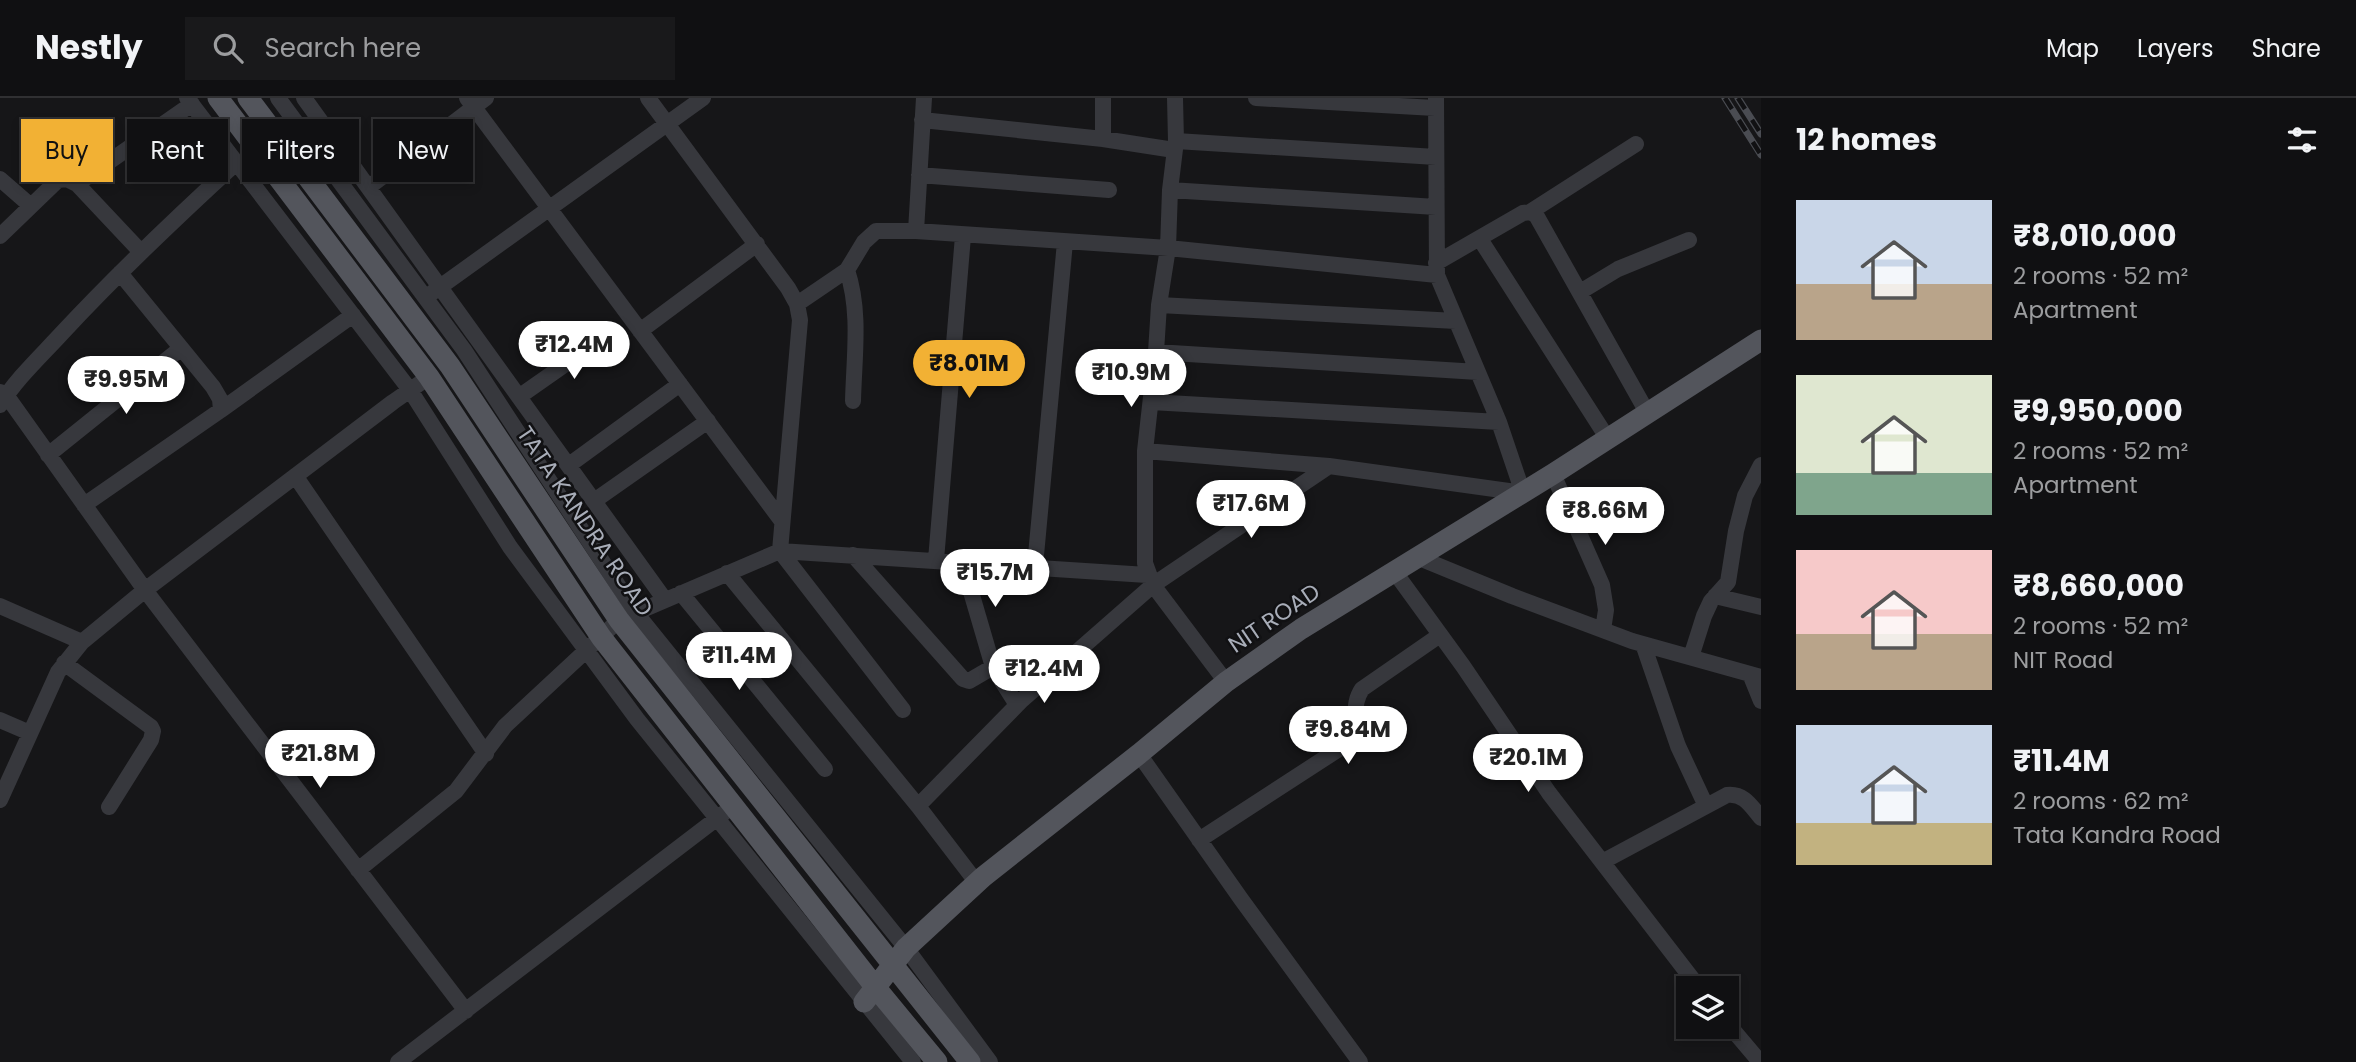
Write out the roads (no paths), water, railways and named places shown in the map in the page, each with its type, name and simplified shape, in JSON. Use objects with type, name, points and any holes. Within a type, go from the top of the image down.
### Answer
[{"type":"main road","points":[[218,98],[429,377],[594,643],[655,706],[726,811],[870,995],[937,1062]]},
{"type":"main road","name":"TATA KANDRA ROAD","points":[[248,98],[450,366],[627,617],[900,956],[970,1062]]},
{"type":"main road","name":"NIT ROAD","points":[[870,995],[900,956],[976,883],[1226,682],[1301,629],[1523,493],[1761,340]]},
{"type":"street","points":[[278,98],[464,350],[627,617]]},
{"type":"street","points":[[304,98],[665,600]]},
{"type":"street","points":[[648,98],[757,244],[797,304],[800,320],[780,551],[903,710]]},
{"type":"street","points":[[426,298],[703,98]]},
{"type":"street","points":[[916,231],[924,98]]},
{"type":"street","points":[[1103,98],[1103,139]]},
{"type":"street","points":[[1175,98],[1175,146],[1168,248],[1159,305],[1145,451],[1145,564],[1150,580],[1226,682]]},
{"type":"street","points":[[1145,451],[1329,466],[1523,493],[1499,422],[1436,269],[1436,103],[1256,98]]},
{"type":"street","points":[[77,184],[190,101],[410,390],[510,548],[594,643],[637,719],[726,811],[398,1062]]},
{"type":"street","points":[[369,187],[475,101],[550,208],[781,520]]},
{"type":"street","points":[[922,120],[1175,146],[1436,157]]},
{"type":"street","points":[[797,304],[847,270],[870,234],[876,231],[916,231],[1168,248],[1436,269],[1480,239],[1523,213],[1530,212],[1636,144]]},
{"type":"street","points":[[236,163],[120,273],[2,398],[48,455],[145,590],[466,1011]]},
{"type":"street","points":[[919,175],[1110,190]]},
{"type":"street","points":[[0,179],[31,206]]},
{"type":"street","points":[[0,236],[58,180],[67,179],[77,184],[141,252]]},
{"type":"street","points":[[1170,190],[1436,207]]},
{"type":"street","points":[[1530,212],[1542,223],[1648,414]]},
{"type":"street","points":[[936,560],[963,236]]},
{"type":"street","points":[[1480,239],[1608,439]]},
{"type":"street","points":[[1580,292],[1618,269],[1689,240]]},
{"type":"street","points":[[1034,566],[1065,242]]},
{"type":"street","points":[[640,331],[757,244]]},
{"type":"street","points":[[847,270],[856,310],[853,401]]},
{"type":"street","points":[[120,273],[213,387],[220,399],[221,410]]},
{"type":"street","points":[[1159,305],[1456,321]]},
{"type":"street","points":[[84,505],[353,315]]},
{"type":"street","points":[[520,396],[607,335]]},
{"type":"street","points":[[48,455],[180,349]]},
{"type":"street","points":[[1156,352],[1478,373]]},
{"type":"street","points":[[0,800],[64,663],[82,642],[145,590],[429,377]]},
{"type":"street","points":[[569,465],[680,384]]},
{"type":"street","points":[[1151,402],[1499,422]]},
{"type":"street","points":[[594,500],[708,421]]},
{"type":"street","points":[[1691,657],[1704,616],[1731,575],[1736,531],[1745,496],[1761,465]]},
{"type":"street","points":[[918,806],[1017,705],[1150,580],[1329,466]]},
{"type":"street","points":[[1553,474],[1602,585],[1605,610],[1603,630]]},
{"type":"street","points":[[296,477],[486,754]]},
{"type":"street","points":[[358,870],[456,791],[505,726],[594,643],[627,617],[780,551],[1034,566],[1150,580]]},
{"type":"street","points":[[853,555],[966,681],[993,667]]},
{"type":"street","points":[[1417,557],[1643,644],[1756,675],[1761,701]]},
{"type":"street","points":[[961,561],[993,667],[1017,705]]},
{"type":"street","points":[[1394,571],[1549,793],[1690,976]]},
{"type":"street","points":[[727,573],[918,806],[976,883]]},
{"type":"street","points":[[681,593],[825,769]]},
{"type":"street","points":[[1715,596],[1761,607]]},
{"type":"street","points":[[0,606],[82,642]]},
{"type":"street","points":[[1199,839],[1342,747],[1355,730],[1357,696],[1362,688],[1440,635]]},
{"type":"street","points":[[1643,644],[1678,746],[1706,806]]},
{"type":"street","points":[[64,663],[153,731],[151,740],[109,807]]},
{"type":"street","points":[[637,719],[655,706]]},
{"type":"street","points":[[0,720],[30,733]]},
{"type":"street","points":[[1139,754],[1360,1062]]},
{"type":"street","points":[[1602,862],[1727,795],[1737,794],[1744,798],[1761,818]]},
{"type":"street","points":[[900,956],[990,1062]]},
{"type":"street","points":[[870,995],[913,1062]]},
{"type":"street","points":[[1739,1038],[1759,1062]]},
{"type":"railway","points":[[1725,98],[1761,155]]},
{"type":"railway","points":[[1738,98],[1761,134]]}]
